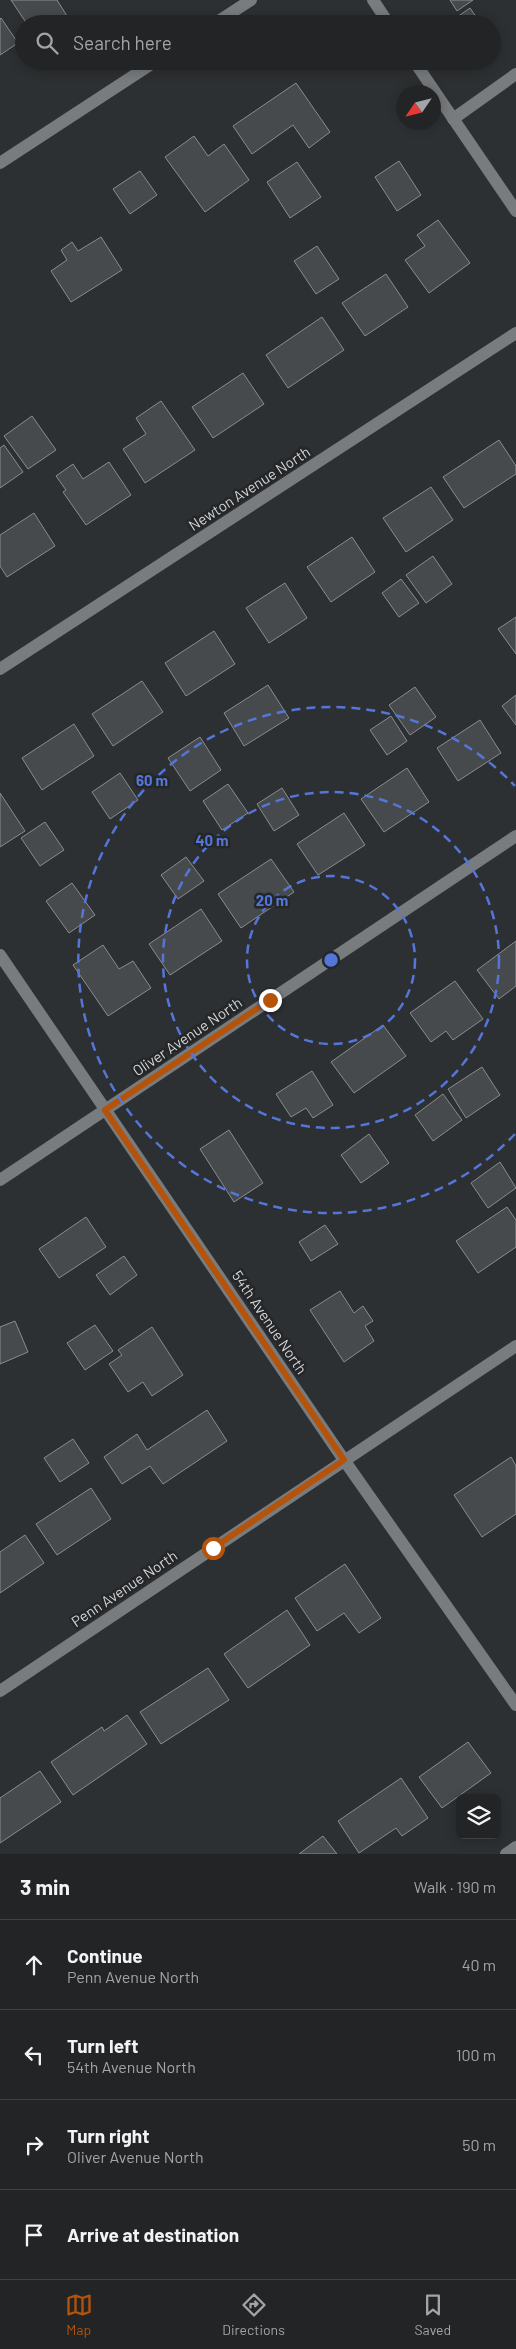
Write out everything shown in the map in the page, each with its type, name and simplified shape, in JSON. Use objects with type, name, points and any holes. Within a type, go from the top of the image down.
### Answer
[{"type":"street","points":[[228,15],[251,0]]},
{"type":"street","points":[[373,0],[383,15]]},
{"type":"street","points":[[0,163],[142,70]]},
{"type":"street","points":[[420,70],[516,211]]},
{"type":"street","points":[[453,119],[516,74]]},
{"type":"street","name":"Newton Avenue North","points":[[0,669],[516,334]]},
{"type":"street","name":"Oliver Avenue North","points":[[0,1180],[516,836]]},
{"type":"street","name":"54th Avenue North","points":[[0,955],[344,1460],[516,1705]]},
{"type":"street","name":"Penn Avenue North","points":[[0,1691],[516,1346]]},
{"type":"street","points":[[506,1854],[516,1847]]},
{"type":"building","points":[[11,0],[57,0],[66,15],[21,15]]},
{"type":"building","points":[[450,0],[473,0],[457,11]]},
{"type":"building","points":[[470,8],[475,15],[460,15]]},
{"type":"building","points":[[0,19],[15,39],[15,45],[0,55]]},
{"type":"building","points":[[296,83],[330,132],[309,148],[293,125],[252,154],[233,126]]},
{"type":"building","points":[[194,136],[208,156],[224,144],[249,180],[205,212],[165,157]]},
{"type":"building","points":[[399,161],[421,195],[397,211],[375,177]]},
{"type":"building","points":[[297,162],[321,197],[290,218],[267,182]]},
{"type":"building","points":[[140,171],[157,195],[130,214],[113,189]]},
{"type":"building","points":[[438,220],[470,263],[429,293],[405,260],[425,246],[417,235]]},
{"type":"building","points":[[101,237],[122,270],[71,302],[51,271],[67,260],[61,250],[72,242],[78,251]]},
{"type":"building","points":[[317,246],[339,279],[316,294],[294,261]]},
{"type":"building","points":[[386,274],[408,307],[365,336],[342,303]]},
{"type":"building","points":[[322,317],[344,350],[288,388],[266,355]]},
{"type":"building","points":[[243,373],[264,404],[213,438],[192,407]]},
{"type":"building","points":[[161,401],[195,450],[145,483],[123,449],[146,434],[136,418]]},
{"type":"building","points":[[32,416],[56,450],[28,469],[4,436]]},
{"type":"building","points":[[499,440],[516,466],[516,474],[464,508],[443,477]]},
{"type":"building","points":[[4,445],[23,472],[0,488],[0,448]]},
{"type":"building","points":[[109,462],[131,495],[86,525],[63,492],[66,490],[56,476],[73,464],[83,479]]},
{"type":"building","points":[[431,487],[453,520],[406,552],[383,518]]},
{"type":"building","points":[[34,513],[55,546],[7,577],[0,566],[0,535]]},
{"type":"building","points":[[352,537],[375,572],[331,602],[307,567]]},
{"type":"building","points":[[433,556],[452,584],[426,603],[406,575]]},
{"type":"building","points":[[401,579],[419,603],[399,617],[382,593]]},
{"type":"building","points":[[285,583],[307,618],[269,643],[246,608]]},
{"type":"building","points":[[516,617],[516,654],[498,629]]},
{"type":"building","points":[[214,631],[235,664],[186,696],[165,663]]},
{"type":"building","points":[[142,681],[163,712],[113,746],[92,714]]},
{"type":"building","points":[[268,685],[289,718],[244,746],[224,713]]},
{"type":"building","points":[[415,687],[436,717],[410,735],[389,705]]},
{"type":"building","points":[[516,695],[516,725],[502,706]]},
{"type":"building","points":[[391,716],[407,741],[387,755],[370,730]]},
{"type":"building","points":[[480,720],[501,753],[458,781],[437,748]]},
{"type":"building","points":[[74,724],[94,756],[42,790],[22,758]]},
{"type":"building","points":[[200,737],[221,770],[190,791],[168,758]]},
{"type":"building","points":[[407,768],[429,802],[384,832],[361,799]]},
{"type":"building","points":[[120,773],[138,800],[110,819],[92,792]]},
{"type":"building","points":[[228,784],[248,813],[222,830],[203,801]]},
{"type":"building","points":[[282,788],[299,815],[274,831],[257,804]]},
{"type":"building","points":[[0,793],[25,831],[0,847]]},
{"type":"building","points":[[344,813],[365,845],[318,875],[297,844]]},
{"type":"building","points":[[45,822],[64,850],[40,866],[21,838]]},
{"type":"building","points":[[186,857],[204,881],[178,899],[161,875]]},
{"type":"building","points":[[271,859],[294,892],[241,928],[218,894]]},
{"type":"building","points":[[72,883],[95,915],[69,933],[46,901]]},
{"type":"building","points":[[201,909],[222,941],[170,975],[149,944]]},
{"type":"building","points":[[516,941],[516,986],[499,999],[477,970]]},
{"type":"building","points":[[103,945],[119,969],[133,961],[151,988],[108,1016],[73,965]]},
{"type":"building","points":[[455,981],[483,1019],[453,1040],[446,1031],[431,1042],[410,1013]]},
{"type":"building","points":[[383,1025],[406,1056],[354,1093],[331,1062]]},
{"type":"building","points":[[482,1067],[500,1095],[466,1118],[448,1089]]},
{"type":"building","points":[[312,1071],[333,1105],[313,1118],[306,1108],[291,1117],[276,1094]]},
{"type":"building","points":[[443,1094],[462,1120],[433,1141],[415,1115]]},
{"type":"building","points":[[229,1130],[263,1183],[234,1202],[200,1149]]},
{"type":"building","points":[[369,1134],[389,1163],[361,1183],[341,1155]]},
{"type":"building","points":[[500,1162],[516,1188],[488,1208],[471,1183]]},
{"type":"building","points":[[507,1207],[516,1220],[516,1247],[478,1273],[456,1241]]},
{"type":"building","points":[[86,1217],[106,1247],[59,1278],[39,1249]]},
{"type":"building","points":[[325,1225],[338,1244],[311,1261],[299,1242]]},
{"type":"building","points":[[124,1256],[137,1275],[110,1295],[96,1275]]},
{"type":"building","points":[[340,1291],[354,1313],[363,1306],[373,1321],[365,1326],[374,1341],[344,1362],[310,1310]]},
{"type":"building","points":[[15,1321],[28,1352],[0,1364],[0,1327]]},
{"type":"building","points":[[95,1325],[113,1351],[85,1370],[67,1343]]},
{"type":"building","points":[[152,1327],[183,1375],[152,1396],[143,1382],[128,1392],[109,1364],[122,1355],[118,1350]]},
{"type":"building","points":[[207,1410],[227,1441],[163,1484],[150,1466],[122,1484],[104,1457],[137,1434],[147,1450]]},
{"type":"building","points":[[73,1439],[89,1463],[60,1482],[44,1458]]},
{"type":"building","points":[[511,1457],[516,1466],[516,1514],[482,1537],[454,1495]]},
{"type":"building","points":[[91,1488],[111,1519],[57,1555],[36,1524]]},
{"type":"building","points":[[25,1535],[44,1563],[0,1593],[0,1552]]},
{"type":"building","points":[[345,1564],[381,1618],[359,1633],[344,1613],[317,1631],[295,1598]]},
{"type":"building","points":[[287,1610],[310,1645],[248,1688],[224,1654]]},
{"type":"building","points":[[208,1668],[229,1700],[161,1744],[140,1712]]},
{"type":"building","points":[[127,1715],[147,1744],[73,1795],[51,1762],[102,1727],[104,1731]]},
{"type":"building","points":[[468,1742],[491,1773],[462,1794],[456,1794],[456,1798],[442,1808],[419,1777]]},
{"type":"building","points":[[40,1771],[61,1802],[0,1843],[0,1798]]},
{"type":"building","points":[[401,1778],[428,1818],[402,1836],[396,1828],[359,1853],[338,1821]]},
{"type":"building","points":[[323,1836],[337,1854],[299,1854]]},
{"type":"route","points":[[213,1548],[344,1460],[105,1110],[270,1000]]}]
